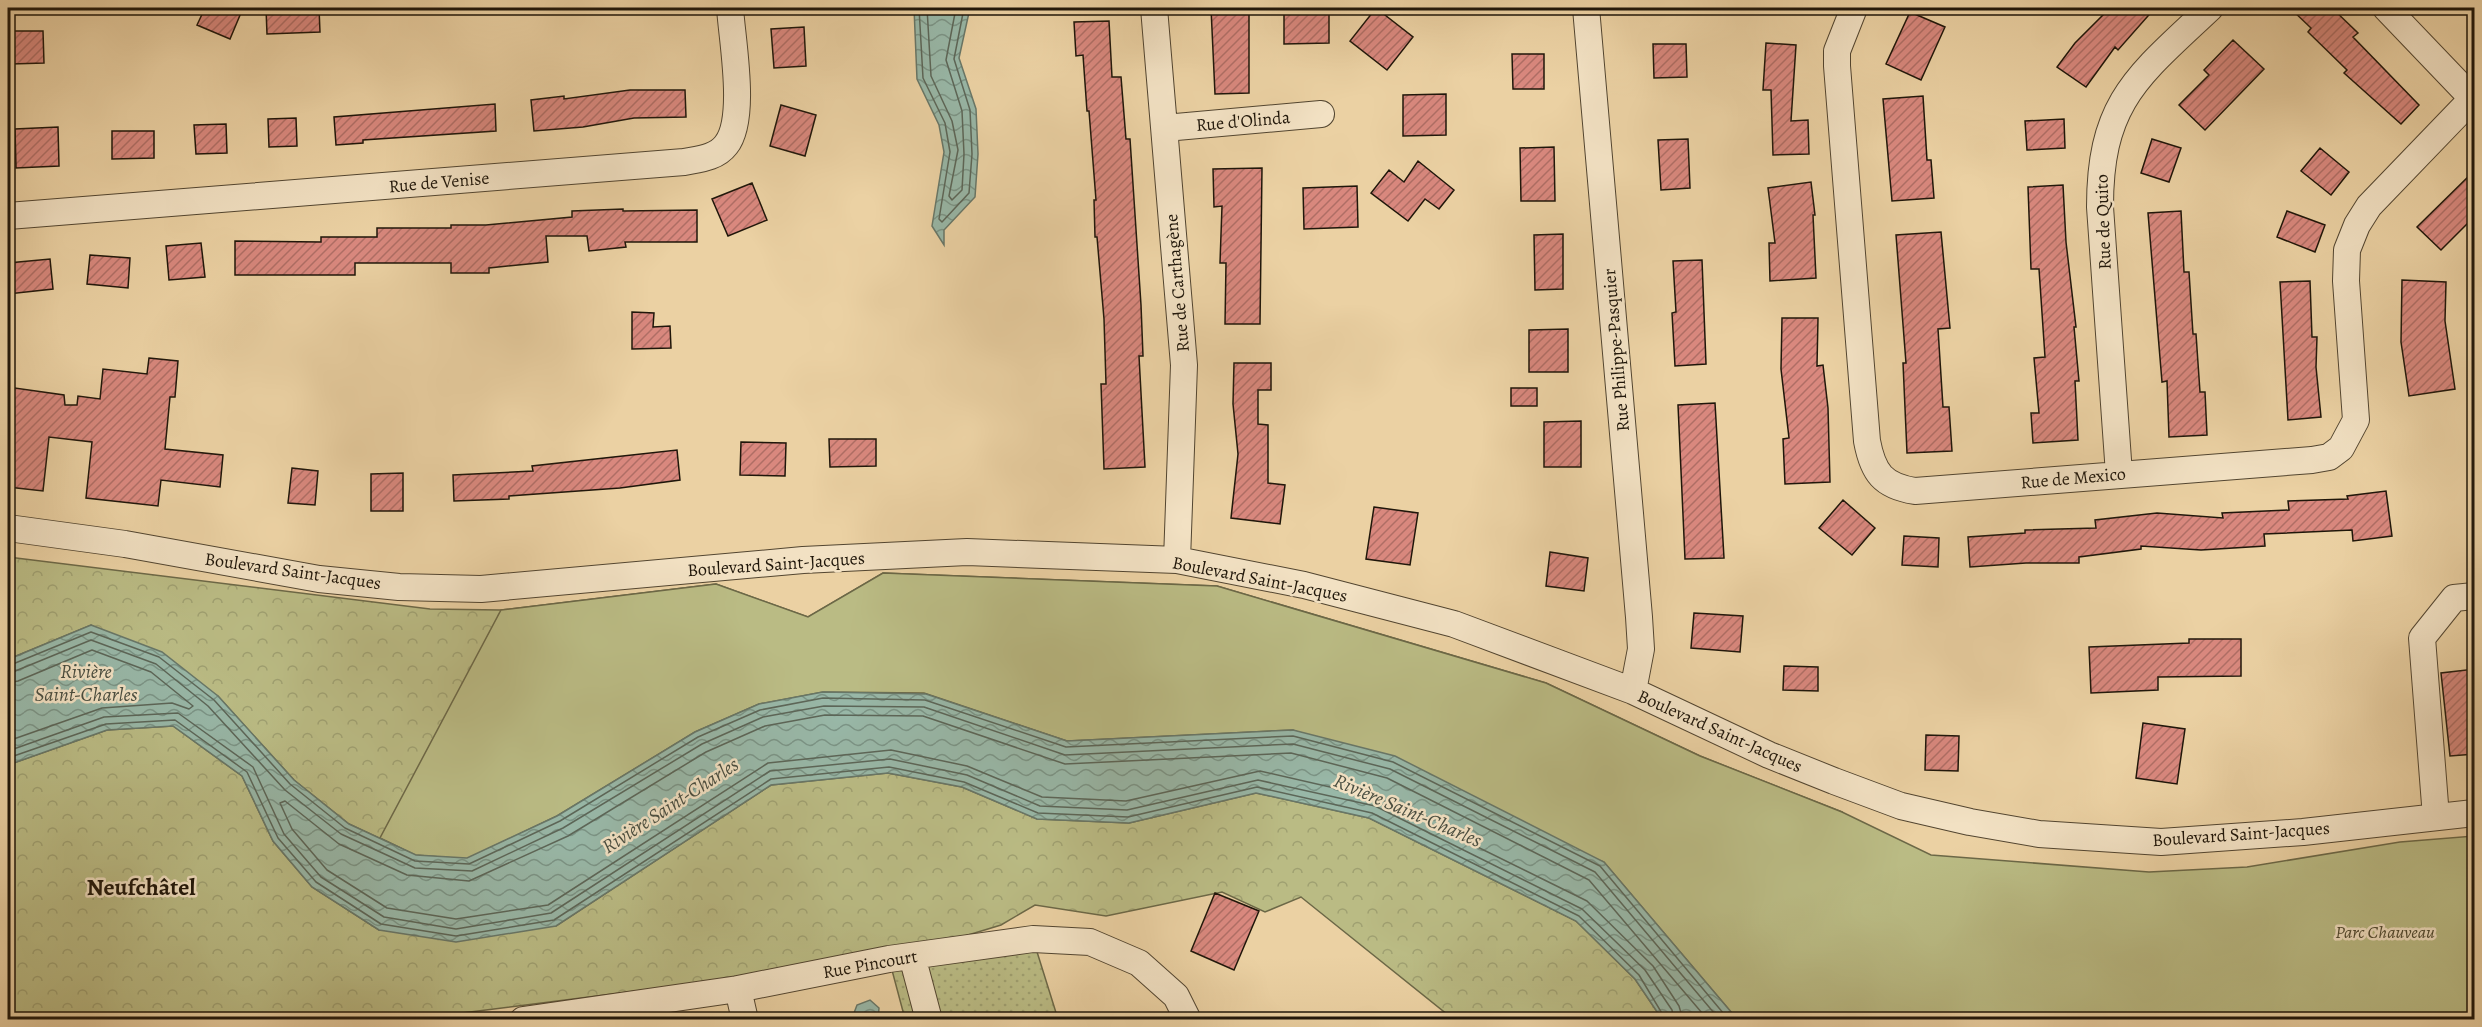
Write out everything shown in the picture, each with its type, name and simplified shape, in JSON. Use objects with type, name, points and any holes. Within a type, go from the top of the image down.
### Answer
[{"type":"street","name":"Rue de Venise","points":[[8,216],[673,163],[710,157],[726,146],[733,131],[737,104],[730,8]]},
{"type":"street","name":"Rue de Carthagène","points":[[1154,8],[1184,365],[1177,560]]},
{"type":"street","name":"Rue Philippe-Pasquier","points":[[1586,8],[1639,617],[1641,649],[1633,691]]},
{"type":"street","name":"Rue de Mexico","points":[[1854,8],[1837,51],[1837,66],[1871,462],[1882,478],[1897,488],[1915,491],[2312,460],[2329,456],[2341,447],[2356,420],[2346,281],[2347,250],[2357,225],[2369,206],[2474,98]]},
{"type":"street","name":"Rue de Quito","points":[[2119,474],[2100,207],[2100,172],[2104,151],[2119,105],[2139,75],[2210,8]]},
{"type":"street","points":[[2386,8],[2474,98]]},
{"type":"street","name":"Rue d'Olinda","points":[[1165,128],[1321,114]]},
{"type":"street","name":"Boulevard Saint-Jacques","points":[[8,528],[125,544],[320,579],[458,588],[493,588],[803,560],[967,552],[1177,560],[1304,585],[1454,624],[1633,691],[1769,755],[1901,806],[2039,834],[2161,842],[2303,832],[2475,813]]},
{"type":"street","points":[[2436,817],[2422,638],[2454,598],[2475,596]]},
{"type":"street","name":"Rue Pincourt","points":[[523,1020],[738,989],[912,956],[1033,939],[1090,942],[1139,963],[1176,996],[1188,1020]]},
{"type":"street","points":[[912,956],[929,1020]]},
{"type":"street","points":[[738,989],[745,1020]]},
{"type":"green space","points":[[8,557],[430,609],[501,610],[716,584],[808,617],[883,573],[1217,586],[1546,683],[1700,756],[1842,812],[1737,1019],[1604,862],[1067,741],[924,693],[823,692],[759,704],[695,732],[557,816],[415,855],[349,824],[294,780],[218,696],[91,625],[14,657],[8,662]]},
{"type":"green space","name":"Parc Chauveau","points":[[883,573],[1217,586],[1546,683],[1700,756],[1842,812],[1931,855],[2149,872],[2247,867],[2400,842],[2474,836],[2474,1019],[1737,1019],[1604,862],[1293,730],[1067,741],[924,693],[823,692],[759,704],[695,732],[557,816],[467,859],[415,855],[380,838],[501,610],[716,584],[808,617]]},
{"type":"green space","points":[[173,726],[242,776],[273,841],[312,887],[379,930],[556,926],[771,785],[888,773],[962,787],[1037,819],[1129,823],[1256,793],[1369,818],[1576,921],[1635,979],[1662,1019],[1453,1019],[1301,897],[1265,912],[1222,892],[1106,916],[1035,905],[1001,925],[889,959],[462,1013],[442,1019],[8,1019],[8,765],[107,730]]},
{"type":"green space","points":[[1033,939],[1058,1019],[905,1019],[889,959]]},
{"type":"water","points":[[914,8],[970,8],[959,58],[976,109],[978,154],[975,197],[944,230],[944,245],[932,226],[944,152],[939,125],[917,79]]},
{"type":"water","name":"Rivière Saint-Charles","points":[[91,625],[162,652],[218,696],[294,780],[349,824],[416,855],[467,858],[557,816],[695,732],[759,704],[823,692],[926,694],[1067,741],[1293,730],[1395,756],[1604,862],[1737,1019],[1662,1019],[1635,979],[1576,921],[1369,818],[1256,793],[1129,823],[1037,819],[962,787],[888,773],[771,785],[556,926],[456,942],[379,930],[312,887],[273,841],[242,776],[173,726],[107,730],[8,765],[8,662],[14,657]]},
{"type":"water","points":[[870,1000],[879,1008],[878,1019],[856,1019],[854,1013],[857,1005]]},
{"type":"building","points":[[205,8],[243,8],[230,39],[197,25]]},
{"type":"building","points":[[266,8],[319,8],[320,32],[267,34]]},
{"type":"building","points":[[1211,8],[1249,8],[1249,93],[1215,94]]},
{"type":"building","points":[[1284,8],[1329,8],[1329,43],[1284,44]]},
{"type":"building","points":[[1376,8],[1413,37],[1387,70],[1350,41]]},
{"type":"building","points":[[2110,8],[2155,8],[2118,50],[2115,47],[2086,87],[2057,67],[2075,43]]},
{"type":"building","points":[[2290,8],[2332,8],[2358,33],[2353,37],[2419,105],[2401,124],[2344,73],[2347,70],[2308,32],[2311,28]]},
{"type":"building","points":[[1910,12],[1945,27],[1921,80],[1886,64]]},
{"type":"building","points":[[1109,21],[1112,77],[1121,77],[1126,139],[1130,139],[1141,305],[1143,356],[1139,356],[1145,467],[1104,469],[1101,384],[1106,384],[1104,319],[1097,237],[1095,237],[1094,200],[1096,200],[1089,111],[1087,111],[1083,55],[1076,56],[1074,22]]},
{"type":"building","points":[[804,27],[806,66],[774,68],[771,29]]},
{"type":"building","points":[[10,31],[43,31],[44,63],[11,64]]},
{"type":"building","points":[[2233,40],[2264,69],[2205,130],[2179,105],[2209,75],[2204,70]]},
{"type":"building","points":[[1766,43],[1796,45],[1791,121],[1808,120],[1809,154],[1773,155],[1771,90],[1763,90]]},
{"type":"building","points":[[1653,44],[1686,44],[1687,77],[1654,78]]},
{"type":"building","points":[[1512,54],[1544,54],[1544,89],[1513,89]]},
{"type":"building","points":[[630,90],[685,90],[686,117],[634,118],[583,127],[534,131],[531,100],[564,96],[564,99]]},
{"type":"building","points":[[1446,94],[1446,135],[1403,136],[1403,95]]},
{"type":"building","points":[[1923,96],[1927,160],[1931,160],[1934,198],[1892,201],[1883,99]]},
{"type":"building","points":[[495,104],[496,131],[363,140],[363,143],[336,145],[334,117]]},
{"type":"building","points":[[781,105],[816,115],[805,156],[770,146]]},
{"type":"building","points":[[296,118],[297,146],[269,147],[268,119]]},
{"type":"building","points":[[2064,119],[2065,148],[2027,150],[2025,121]]},
{"type":"building","points":[[226,124],[227,153],[196,154],[194,125]]},
{"type":"building","points":[[58,127],[59,166],[16,168],[15,129]]},
{"type":"building","points":[[112,131],[154,131],[154,158],[112,159]]},
{"type":"building","points":[[1688,139],[1690,188],[1661,190],[1658,140]]},
{"type":"building","points":[[2152,139],[2181,148],[2169,182],[2141,173]]},
{"type":"building","points":[[1554,147],[1555,201],[1521,201],[1520,148]]},
{"type":"building","points":[[2320,148],[2349,172],[2331,195],[2301,171]]},
{"type":"building","points":[[1418,161],[1454,190],[1439,209],[1425,199],[1408,221],[1371,193],[1389,170],[1404,182]]},
{"type":"building","points":[[1262,168],[1260,324],[1225,324],[1226,263],[1220,263],[1222,206],[1214,207],[1213,169]]},
{"type":"building","points":[[2475,170],[2475,216],[2441,250],[2417,227]]},
{"type":"building","points":[[1811,182],[1815,215],[1813,215],[1816,278],[1770,281],[1769,243],[1775,243],[1768,188]]},
{"type":"building","points":[[752,183],[767,220],[728,236],[712,199]]},
{"type":"building","points":[[2063,185],[2066,242],[2076,327],[2074,327],[2079,381],[2075,381],[2078,440],[2033,443],[2031,413],[2039,413],[2034,358],[2045,357],[2039,269],[2031,269],[2028,187]]},
{"type":"building","points":[[1357,186],[1358,227],[1304,229],[1303,188]]},
{"type":"building","points":[[623,209],[623,211],[697,210],[697,242],[625,242],[626,247],[589,251],[587,236],[546,236],[548,262],[489,268],[489,273],[451,273],[451,263],[355,263],[355,275],[235,275],[235,241],[321,242],[321,237],[377,237],[377,228],[451,228],[451,225],[486,225],[572,217],[572,211]]},
{"type":"building","points":[[2181,211],[2184,272],[2189,272],[2193,334],[2196,334],[2200,392],[2205,392],[2207,435],[2169,437],[2167,381],[2162,382],[2148,213]]},
{"type":"building","points":[[2287,211],[2325,225],[2315,252],[2277,237]]},
{"type":"building","points":[[1941,232],[1950,328],[1938,329],[1943,407],[1949,407],[1952,451],[1907,453],[1903,363],[1906,363],[1896,235]]},
{"type":"building","points":[[1563,234],[1563,289],[1535,290],[1534,235]]},
{"type":"building","points":[[201,243],[205,277],[169,280],[166,246]]},
{"type":"building","points":[[90,255],[130,258],[128,288],[87,284]]},
{"type":"building","points":[[50,259],[53,289],[8,294],[8,263]]},
{"type":"building","points":[[1702,260],[1706,364],[1675,366],[1672,313],[1676,312],[1673,261]]},
{"type":"building","points":[[2402,280],[2446,282],[2445,321],[2455,389],[2409,396],[2401,342]]},
{"type":"building","points":[[2310,281],[2312,337],[2317,337],[2316,367],[2321,417],[2288,420],[2280,282]]},
{"type":"building","points":[[632,312],[654,313],[653,327],[670,326],[671,348],[632,349]]},
{"type":"building","points":[[1782,318],[1818,318],[1817,366],[1823,365],[1828,408],[1830,482],[1785,484],[1783,439],[1789,438],[1781,369]]},
{"type":"building","points":[[1568,329],[1568,372],[1529,372],[1529,330]]},
{"type":"building","points":[[149,358],[178,361],[175,397],[170,397],[165,449],[223,455],[220,487],[161,480],[158,506],[86,498],[92,442],[49,437],[43,491],[8,487],[8,387],[64,395],[65,405],[77,405],[78,396],[100,399],[103,369],[147,374]]},
{"type":"building","points":[[1234,363],[1271,363],[1271,390],[1258,390],[1258,424],[1268,425],[1268,483],[1285,485],[1280,524],[1231,518],[1238,454],[1233,404]]},
{"type":"building","points":[[1511,388],[1537,388],[1537,406],[1511,406]]},
{"type":"building","points":[[1715,403],[1724,558],[1685,559],[1678,405]]},
{"type":"building","points":[[1581,421],[1581,467],[1544,467],[1544,422]]},
{"type":"building","points":[[829,439],[876,439],[876,466],[830,467]]},
{"type":"building","points":[[741,442],[786,443],[785,476],[740,475]]},
{"type":"building","points":[[677,450],[680,480],[620,488],[509,496],[509,499],[454,501],[453,475],[533,471],[532,466]]},
{"type":"building","points":[[292,468],[318,471],[315,505],[288,503]]},
{"type":"building","points":[[403,473],[403,511],[371,511],[371,474]]},
{"type":"building","points":[[2386,491],[2392,536],[2353,541],[2352,530],[2264,534],[2265,546],[2201,550],[2141,546],[2141,549],[2079,557],[2079,563],[2026,563],[1970,567],[1968,537],[2025,533],[2025,530],[2096,528],[2095,520],[2157,513],[2223,518],[2222,513],[2289,510],[2288,501],[2348,499],[2347,496]]},
{"type":"building","points":[[1843,500],[1875,528],[1852,555],[1819,528]]},
{"type":"building","points":[[1374,507],[1418,513],[1410,565],[1366,559]]},
{"type":"building","points":[[1904,536],[1939,538],[1938,567],[1902,565]]},
{"type":"building","points":[[1550,552],[1588,558],[1584,591],[1546,586]]},
{"type":"building","points":[[1694,613],[1743,616],[1740,652],[1691,648]]},
{"type":"building","points":[[2189,639],[2241,639],[2241,676],[2158,677],[2158,690],[2091,693],[2089,647],[2189,643]]},
{"type":"building","points":[[1784,666],[1818,667],[1818,691],[1783,690]]},
{"type":"building","points":[[2475,669],[2475,754],[2450,756],[2441,673]]},
{"type":"building","points":[[2143,723],[2185,729],[2177,784],[2136,778]]},
{"type":"building","points":[[1926,735],[1959,736],[1958,771],[1925,770]]},
{"type":"building","points":[[1215,893],[1259,911],[1234,970],[1191,951]]},
{"type":"district","name":"Neufchâtel","points":[[141,887]]}]
